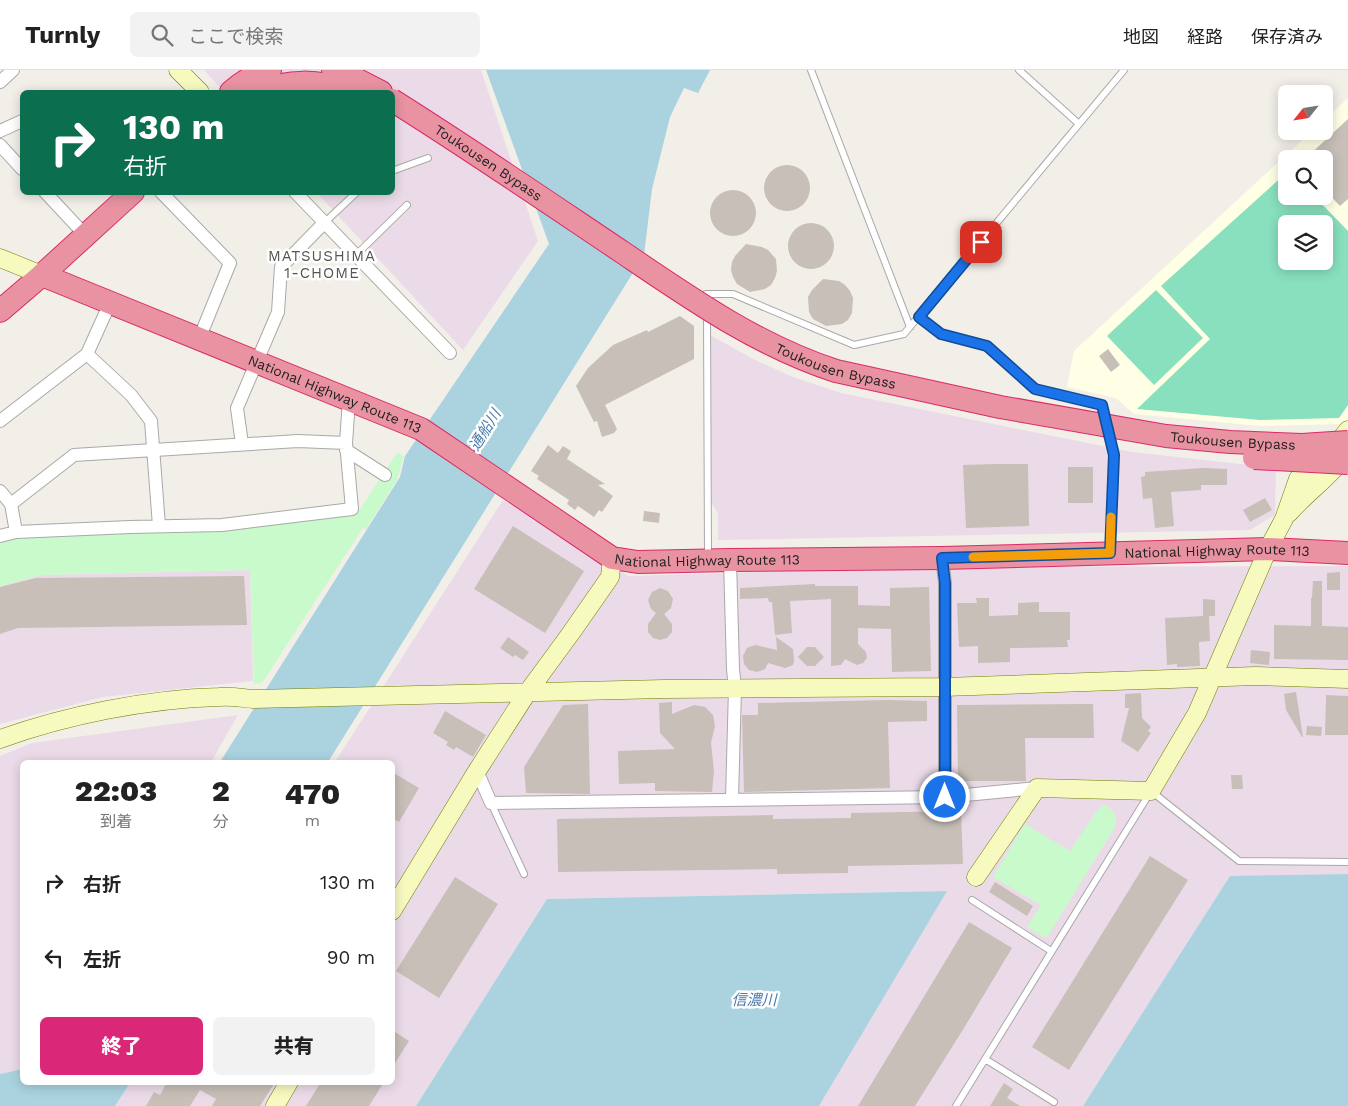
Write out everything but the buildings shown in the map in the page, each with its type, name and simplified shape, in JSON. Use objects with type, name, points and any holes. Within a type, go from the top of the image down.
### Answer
[{"type":"highway","points":[[233,90],[251,77],[270,70]]},
{"type":"highway","points":[[333,70],[366,90]]},
{"type":"highway","points":[[264,90],[287,83],[304,82],[366,90]]},
{"type":"highway","name":"Toukousen Bypass","points":[[395,102],[689,297],[740,328],[810,362],[836,371],[1000,407],[1166,436],[1266,444],[1302,445],[1348,442]]},
{"type":"highway","name":"Toukousen Bypass","points":[[395,119],[733,340],[810,374],[997,415],[1163,446],[1231,456],[1348,464]]},
{"type":"highway","points":[[0,311],[130,195]]},
{"type":"highway","name":"National Highway Route 113","points":[[42,275],[421,429],[612,558],[638,562],[942,558],[1268,549],[1348,553]]},
{"type":"street","points":[[0,82],[13,70]]},
{"type":"street","points":[[178,70],[198,90]]},
{"type":"street","points":[[223,90],[245,70]]},
{"type":"street","points":[[347,70],[366,90]]},
{"type":"street","points":[[0,130],[20,122]]},
{"type":"street","points":[[0,145],[20,167]]},
{"type":"street","points":[[48,195],[86,236]]},
{"type":"street","points":[[164,195],[230,263],[199,339]]},
{"type":"street","points":[[298,195],[450,352]]},
{"type":"street","points":[[242,444],[237,408],[278,312],[280,267],[324,223]]},
{"type":"street","points":[[0,258],[42,275]]},
{"type":"street","points":[[0,421],[87,354],[110,303]]},
{"type":"street","points":[[87,354],[131,395],[151,421],[159,526]]},
{"type":"street","points":[[0,536],[16,532],[222,525],[352,509],[346,446],[349,400]]},
{"type":"street","points":[[477,771],[491,803],[945,797],[1037,788],[1151,791],[1197,713],[1268,549],[1284,519],[1298,479],[1330,452],[1348,430]]},
{"type":"street","points":[[11,504],[74,455],[298,441],[346,446],[385,475]]},
{"type":"street","points":[[1284,519],[1304,496],[1336,468],[1348,453]]},
{"type":"street","points":[[0,491],[11,504],[16,532]]},
{"type":"street","points":[[395,906],[526,694],[610,577],[612,558]]},
{"type":"street","points":[[942,558],[945,583],[945,797]]},
{"type":"street","points":[[719,560],[735,688],[732,799]]},
{"type":"street","points":[[0,739],[31,728],[122,707],[220,697],[253,699],[735,688],[944,686],[1255,676],[1348,679]]},
{"type":"street","points":[[976,876],[1037,788]]},
{"type":"street","points":[[275,1106],[287,1085]]},
{"type":"lane","points":[[811,70],[910,327]]},
{"type":"lane","points":[[1019,70],[1079,124]]},
{"type":"lane","points":[[719,560],[706,294],[733,294],[854,345],[904,334],[1124,70]]},
{"type":"lane","points":[[395,170],[428,158]]},
{"type":"lane","points":[[324,223],[354,195]]},
{"type":"lane","points":[[356,254],[407,205]]},
{"type":"lane","points":[[919,317],[941,334],[987,346],[1035,389],[1102,405],[1114,455],[1110,553]]},
{"type":"lane","points":[[956,1106],[1151,791],[1239,861],[1348,862]]},
{"type":"lane","points":[[491,803],[524,874]]},
{"type":"lane","points":[[972,900],[1051,951]]},
{"type":"lane","points":[[985,1059],[1054,1102]]},
{"type":"shaded area","points":[[204,70],[481,70],[538,241],[463,350],[319,195],[395,195],[395,90],[222,90]]},
{"type":"shaded area","points":[[1348,98],[1348,421],[1346,424],[1260,426],[1134,414],[1116,398],[1067,387],[1074,351],[1278,162],[1278,205],[1333,205],[1333,150],[1291,150],[1302,140],[1333,140],[1333,112]]},
{"type":"shaded area","points":[[710,335],[753,359],[793,377],[841,393],[1132,452],[1276,468],[1275,515],[1250,530],[718,540],[718,513],[711,502]]},
{"type":"shaded area","points":[[503,500],[629,576],[932,567],[1348,566],[1348,874],[1230,877],[1083,1106],[819,1106],[946,891],[547,899],[416,1106],[115,1106],[129,1085],[395,1085],[395,760],[336,760]]},
{"type":"shaded area","points":[[250,570],[253,681],[103,697],[0,724],[0,586],[41,575]]},
{"type":"shaded area","points":[[238,715],[212,760],[20,760],[20,1069],[0,1074],[0,756],[32,743]]},
{"type":"green space","points":[[1278,180],[1278,205],[1323,205],[1332,215],[1278,215],[1278,270],[1333,270],[1333,216],[1348,231],[1348,405],[1339,418],[1260,420],[1137,409],[1210,339],[1161,286]]},
{"type":"green space","points":[[1156,290],[1203,338],[1154,385],[1107,336]]},
{"type":"green space","points":[[397,453],[404,456],[397,480],[366,529],[363,528],[262,683],[254,684],[250,570],[41,575],[0,586],[0,540],[20,534],[221,530],[351,515],[358,512]]},
{"type":"green space","points":[[1105,805],[1114,814],[1116,819],[1115,827],[1047,937],[1041,936],[1027,927],[1041,905],[993,877],[1025,824],[1070,851],[1098,809]]},
{"type":"water","name":"通船川","points":[[486,70],[710,70],[698,93],[684,88],[670,117],[652,189],[644,255],[329,760],[221,760],[400,477],[405,456],[549,244]]},
{"type":"water","points":[[1348,874],[1348,1106],[1083,1106],[1230,876]]},
{"type":"water","name":"信濃川","points":[[947,891],[819,1106],[416,1106],[547,899]]},
{"type":"water","points":[[20,1069],[20,1085],[129,1085],[115,1106],[0,1106],[0,1074]]},
{"type":"slow traffic","points":[[973,557],[1110,553],[1111,517]]},
{"type":"district","name":"MATSUSHIMA 1-CHOME","points":[[322,264]]},
{"type":"route","points":[[945,797],[945,583],[942,558],[1110,553],[1114,455],[1102,405],[1035,389],[987,346],[941,334],[919,317],[981,242]]}]
